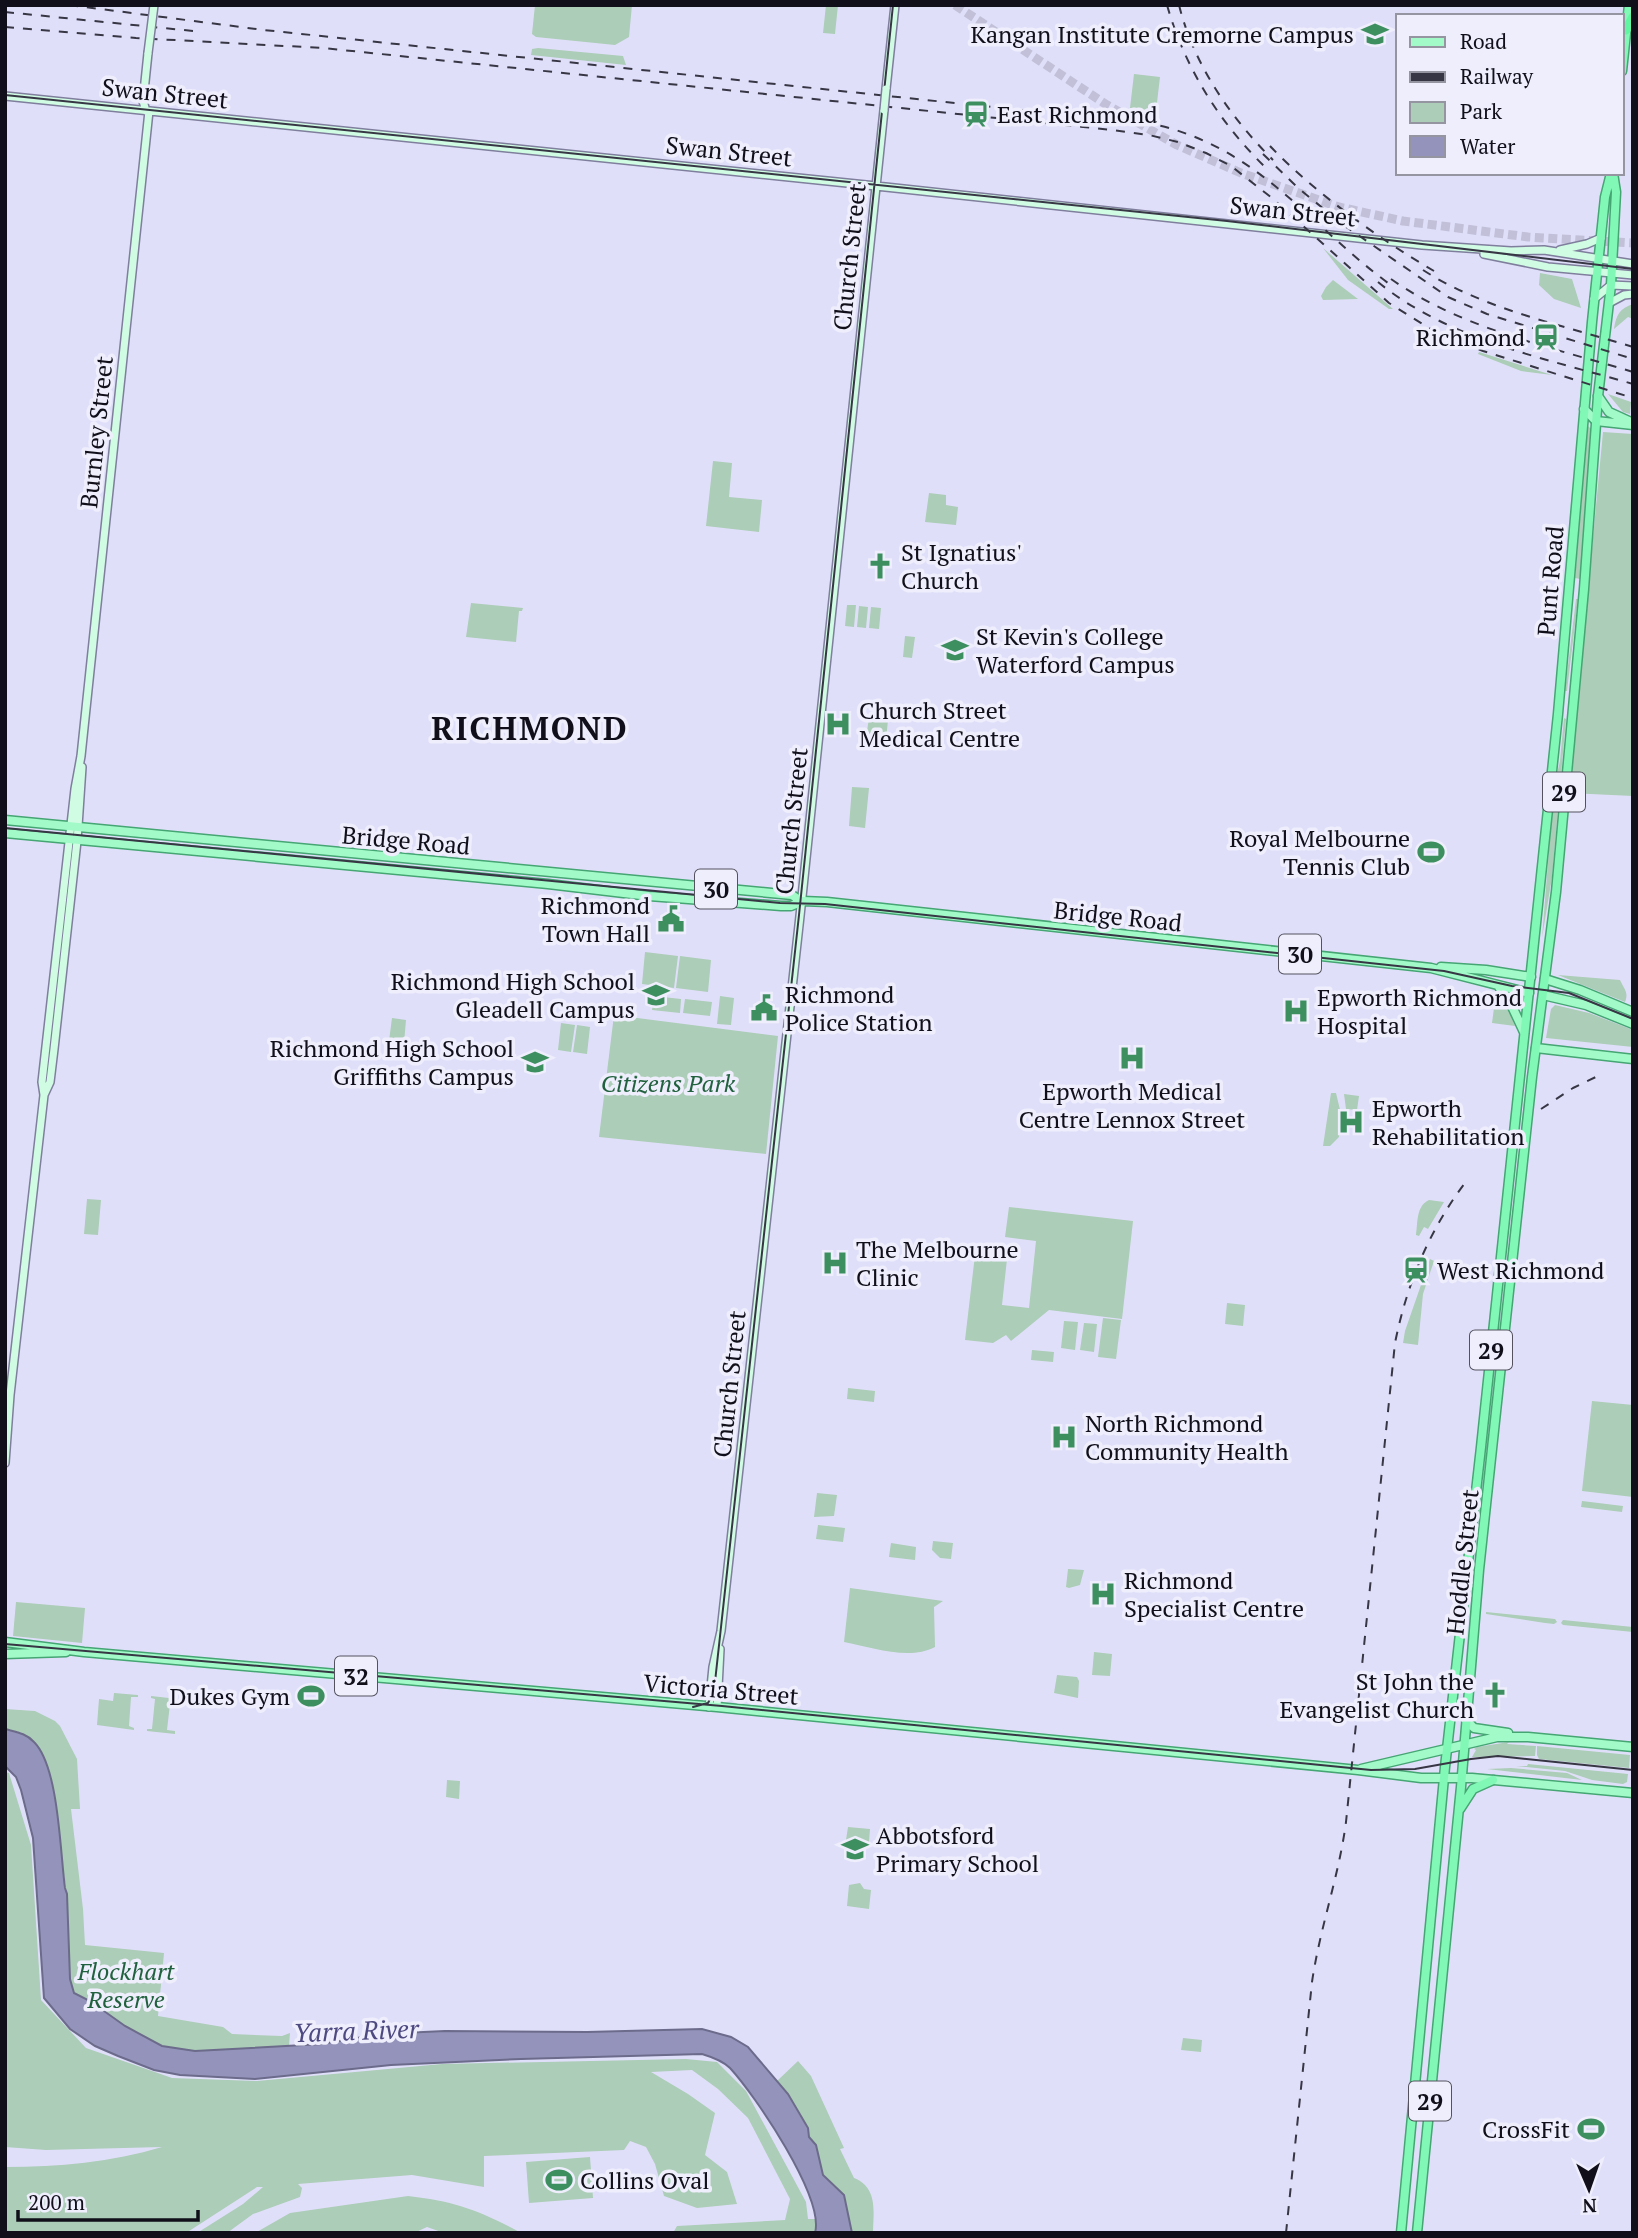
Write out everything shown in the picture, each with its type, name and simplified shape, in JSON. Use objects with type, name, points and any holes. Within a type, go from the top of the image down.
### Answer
[{"type":"highway","points":[[1624,50],[1629,5]]},
{"type":"highway","points":[[1626,30],[1633,17]]},
{"type":"highway","name":"Punt Road","points":[[1529,993],[1569,601],[1594,299],[1605,197],[1611,175]]},
{"type":"highway","name":"Punt Road","points":[[1545,979],[1583,599],[1598,396],[1612,274],[1616,192],[1612,175]]},
{"type":"highway","points":[[1534,943],[1551,937]]},
{"type":"highway","name":"Bridge Road","points":[[1531,977],[1545,979]]},
{"type":"highway","name":"Hoddle Street","points":[[1417,2233],[1465,1744],[1479,1570],[1545,979]]},
{"type":"highway","name":"Hoddle Street","points":[[1401,2233],[1447,1748],[1529,993]]},
{"type":"highway","name":"30","points":[[1529,993],[1543,995]]},
{"type":"highway","points":[[1524,1033],[1528,1044],[1536,1048]]},
{"type":"highway","points":[[1458,1815],[1461,1805],[1473,1790],[1493,1780]]},
{"type":"main road","name":"Burnley Street","points":[[5,1463],[44,1095],[42,1082],[73,840],[75,786],[81,756],[148,111],[143,101],[154,5]]},
{"type":"main road","name":"Church Street","points":[[713,1707],[720,1668],[720,1640],[802,902],[895,5]]},
{"type":"main road","name":"Swan Street","points":[[5,96],[1448,247],[1511,251],[1549,250],[1633,264]]},
{"type":"main road","points":[[1549,250],[1587,244],[1601,238]]},
{"type":"main road","name":"Swan Street","points":[[1448,247],[1542,266],[1633,275]]},
{"type":"main road","points":[[1594,299],[1611,285],[1633,286]]},
{"type":"main road","points":[[1609,303],[1621,296],[1633,295]]},
{"type":"main road","points":[[1598,396],[1610,413],[1633,424]]},
{"type":"main road","points":[[1584,409],[1596,421],[1633,424]]},
{"type":"main road","name":"Bridge Road","points":[[5,820],[792,895],[802,902]]},
{"type":"main road","name":"Bridge Road","points":[[5,833],[708,900],[781,906],[802,902],[827,902],[1207,945],[1431,968],[1453,967],[1531,977]]},
{"type":"main road","points":[[152,847],[153,835]]},
{"type":"main road","points":[[215,853],[216,841]]},
{"type":"main road","points":[[281,859],[282,848]]},
{"type":"main road","points":[[318,851],[320,863]]},
{"type":"main road","points":[[528,883],[529,871]]},
{"type":"main road","points":[[548,884],[550,873]]},
{"type":"main road","points":[[593,889],[594,876]]},
{"type":"main road","points":[[673,897],[674,885]]},
{"type":"main road","points":[[708,900],[709,888]]},
{"type":"main road","name":"30","points":[[967,918],[977,915],[1024,920],[1033,926]]},
{"type":"main road","name":"30","points":[[982,920],[991,925],[1037,930],[1044,927]]},
{"type":"main road","name":"Bridge Road","points":[[1431,968],[1529,993]]},
{"type":"main road","name":"30","points":[[1545,979],[1580,990],[1632,1012]]},
{"type":"main road","points":[[1499,987],[1508,997],[1524,1033]]},
{"type":"main road","name":"30","points":[[1543,995],[1586,1005],[1631,1023]]},
{"type":"main road","points":[[1631,1023],[1632,1012]]},
{"type":"main road","points":[[1536,1048],[1633,1059]]},
{"type":"main road","name":"Burnley Street","points":[[5,1420],[10,1401]]},
{"type":"main road","name":"Victoria Street","points":[[5,1642],[79,1652],[1004,1735],[1036,1734],[1076,1738],[1084,1744],[1100,1749],[1172,1752],[1294,1764]]},
{"type":"main road","name":"Victoria Street","points":[[5,1654],[79,1652]]},
{"type":"main road","points":[[1466,1720],[1474,1728],[1528,1737]]},
{"type":"main road","name":"32","points":[[1358,1770],[1497,1737],[1528,1737],[1633,1747]]},
{"type":"main road","name":"32","points":[[1294,1764],[1317,1761],[1377,1765]]},
{"type":"main road","name":"32","points":[[1294,1764],[1387,1775]]},
{"type":"main road","name":"32","points":[[1294,1764],[1321,1770],[1493,1780],[1633,1793]]},
{"type":"green space","points":[[535,5],[632,5],[629,37],[615,45],[536,37],[532,34]]},
{"type":"green space","points":[[826,5],[838,5],[835,34],[823,33]]},
{"type":"green space","points":[[532,49],[623,56],[626,65],[531,55]]},
{"type":"green space","points":[[1134,74],[1160,77],[1156,111],[1130,108]]},
{"type":"green space","points":[[1323,248],[1393,309],[1389,309],[1348,280]]},
{"type":"green space","points":[[1540,273],[1572,279],[1581,308],[1554,299],[1539,285]]},
{"type":"green space","points":[[1333,280],[1358,299],[1323,300],[1321,296]]},
{"type":"green space","points":[[1633,304],[1633,319],[1628,317],[1614,329],[1619,313]]},
{"type":"green space","points":[[1479,352],[1552,375],[1521,371],[1478,354]]},
{"type":"green space","points":[[1608,394],[1631,402],[1630,414],[1623,412]]},
{"type":"green space","points":[[1588,426],[1591,429],[1580,579],[1575,578]]},
{"type":"green space","points":[[1603,432],[1633,434],[1633,796],[1569,793]]},
{"type":"green space","points":[[713,461],[732,463],[729,497],[762,500],[759,532],[706,526]]},
{"type":"green space","points":[[929,493],[946,495],[946,505],[958,507],[956,525],[925,522]]},
{"type":"green space","points":[[1576,599],[1578,599],[1565,691]]},
{"type":"green space","points":[[471,603],[523,608],[519,611],[516,642],[466,637]]},
{"type":"green space","points":[[847,605],[856,605],[854,627],[845,626]]},
{"type":"green space","points":[[859,606],[868,607],[866,628],[857,627]]},
{"type":"green space","points":[[871,607],[881,608],[879,629],[869,628]]},
{"type":"green space","points":[[905,636],[915,637],[912,658],[903,657]]},
{"type":"green space","points":[[869,718],[888,720],[886,740],[866,738]]},
{"type":"green space","points":[[1564,718],[1552,877],[1542,938],[1554,787],[1560,761]]},
{"type":"green space","points":[[852,787],[869,788],[865,828],[849,826]]},
{"type":"green space","points":[[645,952],[678,956],[674,988],[642,984]]},
{"type":"green space","points":[[680,956],[711,960],[708,992],[676,988]]},
{"type":"green space","points":[[1558,975],[1620,980],[1626,993],[1625,1002]]},
{"type":"green space","points":[[1483,992],[1503,997],[1515,1026],[1492,1023],[1494,1008],[1482,1007]]},
{"type":"green space","points":[[654,996],[681,999],[680,1013],[652,1010]]},
{"type":"green space","points":[[720,996],[734,998],[731,1025],[717,1024]]},
{"type":"green space","points":[[685,999],[712,1002],[710,1016],[683,1013]]},
{"type":"green space","points":[[1555,1005],[1589,1013],[1633,1030],[1633,1047],[1546,1038],[1551,1009]]},
{"type":"green space","name":"Citizens Park","points":[[614,1015],[778,1036],[766,1154],[599,1137]]},
{"type":"green space","points":[[392,1018],[406,1020],[404,1043],[389,1041]]},
{"type":"green space","points":[[561,1023],[575,1025],[571,1052],[558,1050]]},
{"type":"green space","points":[[577,1025],[590,1027],[587,1054],[573,1052]]},
{"type":"green space","points":[[1331,1093],[1336,1093],[1341,1114],[1339,1137],[1330,1146],[1323,1146]]},
{"type":"green space","points":[[1344,1094],[1359,1096],[1357,1110],[1346,1109]]},
{"type":"green space","points":[[87,1199],[101,1200],[98,1235],[84,1234]]},
{"type":"green space","points":[[1429,1200],[1444,1202],[1428,1229],[1424,1227],[1419,1236],[1416,1235],[1418,1215]]},
{"type":"green space","points":[[1009,1207],[1133,1221],[1122,1319],[1049,1310],[1011,1341],[1006,1335],[993,1343],[965,1340],[975,1255],[1007,1259],[1002,1305],[1029,1308],[1036,1241],[1005,1237]]},
{"type":"green space","points":[[1430,1259],[1434,1261],[1423,1294],[1418,1345],[1403,1343],[1405,1331]]},
{"type":"green space","points":[[1227,1303],[1245,1305],[1243,1326],[1225,1324]]},
{"type":"green space","points":[[1103,1318],[1121,1320],[1116,1359],[1098,1357]]},
{"type":"green space","points":[[1064,1321],[1078,1322],[1075,1350],[1061,1348]]},
{"type":"green space","points":[[1084,1323],[1097,1324],[1094,1352],[1080,1350]]},
{"type":"green space","points":[[1032,1350],[1054,1352],[1053,1362],[1031,1360]]},
{"type":"green space","points":[[848,1388],[875,1391],[874,1402],[847,1399]]},
{"type":"green space","points":[[1592,1401],[1633,1405],[1633,1497],[1582,1491]]},
{"type":"green space","points":[[817,1493],[837,1495],[834,1516],[814,1517]]},
{"type":"green space","points":[[1582,1501],[1623,1506],[1622,1512],[1581,1507]]},
{"type":"green space","points":[[818,1525],[845,1528],[843,1542],[816,1539]]},
{"type":"green space","points":[[933,1541],[953,1543],[951,1559],[940,1558],[932,1550]]},
{"type":"green space","points":[[891,1543],[916,1547],[915,1560],[889,1557]]},
{"type":"green space","points":[[1068,1569],[1084,1570],[1080,1585],[1066,1587]]},
{"type":"green space","points":[[850,1588],[943,1601],[934,1607],[935,1647],[914,1653],[902,1653],[844,1642]]},
{"type":"green space","points":[[16,1602],[85,1608],[82,1643],[13,1636]]},
{"type":"green space","points":[[1486,1612],[1555,1619],[1557,1622],[1545,1623]]},
{"type":"green space","points":[[1563,1620],[1633,1627],[1633,1632],[1563,1625]]},
{"type":"green space","points":[[1094,1652],[1112,1654],[1110,1676],[1092,1675]]},
{"type":"green space","points":[[1057,1675],[1077,1677],[1078,1698],[1054,1693]]},
{"type":"green space","points":[[114,1693],[138,1695],[131,1697],[129,1726],[134,1730],[97,1725],[99,1699],[113,1701]]},
{"type":"green space","points":[[151,1696],[178,1699],[177,1703],[170,1704],[167,1730],[175,1731],[175,1734],[147,1731],[152,1729],[155,1699]]},
{"type":"green space","name":"Flockhart Reserve","points":[[5,1709],[35,1711],[55,1721],[77,1759],[80,1809],[71,1809],[85,1945],[164,1953],[158,2016],[223,2027],[232,2034],[282,2036],[290,2033],[289,2046],[209,2052],[178,2050],[140,2036],[74,1993],[70,1979],[67,1894],[58,1838],[23,1733],[5,1729]]},
{"type":"green space","points":[[1509,1742],[1507,1744],[1536,1746],[1535,1756],[1472,1757],[1477,1747]]},
{"type":"green space","points":[[1537,1746],[1630,1755],[1629,1768],[1539,1759]]},
{"type":"green space","points":[[1528,1764],[1628,1774],[1627,1782],[1623,1784],[1592,1780],[1565,1771],[1516,1766]]},
{"type":"green space","points":[[1511,1768],[1567,1773],[1582,1780],[1487,1769]]},
{"type":"green space","points":[[5,1772],[9,1773],[31,1845],[41,2000],[86,2048],[172,2078],[257,2081],[442,2064],[686,2059],[717,2062],[746,2091],[806,2202],[808,2219],[816,2219],[815,2233],[673,2233],[677,2226],[785,2220],[790,2199],[748,2118],[718,2089],[692,2070],[651,2072],[715,2113],[705,2155],[727,2172],[737,2204],[697,2208],[664,2196],[655,2164],[646,2147],[630,2141],[624,2150],[484,2156],[484,2187],[412,2175],[298,2184],[302,2188],[300,2197],[253,2214],[227,2233],[197,2233],[243,2204],[263,2187],[257,2187],[186,2233],[5,2233],[5,2167],[85,2163],[162,2147],[46,2150],[5,2147]]},
{"type":"green space","points":[[447,1780],[460,1781],[459,1799],[446,1797]]},
{"type":"green space","points":[[848,1827],[870,1829],[869,1842],[846,1840]]},
{"type":"green space","points":[[860,1883],[864,1889],[871,1890],[869,1909],[847,1906],[849,1885]]},
{"type":"green space","points":[[1183,2038],[1202,2040],[1201,2052],[1181,2050]]},
{"type":"green space","points":[[798,2061],[811,2076],[844,2148],[840,2149],[854,2178],[868,2188],[874,2210],[873,2233],[852,2233],[844,2195],[823,2175],[816,2145],[809,2137],[801,2115],[777,2081]]},
{"type":"green space","name":"Collins Oval","points":[[590,2157],[593,2198],[529,2203],[526,2162]]},
{"type":"green space","points":[[408,2196],[467,2208],[521,2233],[444,2233],[427,2227],[414,2233],[255,2233],[290,2213]]},
{"type":"water","points":[[5,1729],[31,1739],[49,1770],[67,1894],[70,1979],[74,1993],[125,2026],[162,2046],[195,2051],[322,2044],[380,2034],[445,2031],[587,2032],[702,2029],[731,2037],[748,2047],[788,2094],[808,2128],[809,2137],[816,2145],[823,2175],[844,2195],[852,2233],[815,2233],[815,2217],[809,2196],[771,2123],[730,2068],[721,2061],[702,2054],[391,2065],[255,2079],[180,2075],[154,2070],[95,2046],[70,2029],[44,1998],[33,1838],[16,1777],[5,1766]]},
{"type":"tunnel","points":[[955,5],[1107,105],[1177,145],[1241,173],[1339,207],[1403,221],[1528,237],[1633,243]]},
{"type":"tram line","points":[[693,1707],[708,1703],[714,1691],[799,915],[893,5]]},
{"type":"tram line","points":[[5,95],[1227,221],[1633,269]]},
{"type":"tram line","points":[[5,828],[780,903],[825,904],[1444,971],[1512,986],[1569,993],[1633,1019]]},
{"type":"tram line","points":[[5,1644],[722,1706],[1371,1770],[1415,1769],[1498,1756],[1633,1770]]},
{"type":"railway","points":[[69,5],[264,30],[1153,124],[1190,135],[1223,150],[1252,169],[1388,283]]},
{"type":"railway","points":[[1167,5],[1183,51],[1206,93],[1233,132],[1266,168]]},
{"type":"railway","points":[[1179,5],[1194,48],[1216,89],[1242,126],[1273,160]]},
{"type":"railway","points":[[5,12],[193,31]]},
{"type":"railway","points":[[5,27],[136,38],[323,48],[1149,135],[1178,142],[1231,166],[1272,198],[1389,303],[1437,333],[1483,351],[1633,398]]},
{"type":"railway","points":[[1270,146],[1348,214],[1434,271]]},
{"type":"railway","points":[[1263,154],[1297,187],[1342,224],[1448,297],[1487,314],[1633,359]]},
{"type":"railway","points":[[1423,270],[1447,284],[1498,306],[1633,347]]},
{"type":"railway","points":[[1391,279],[1418,296],[1477,324],[1633,372]]},
{"type":"railway","points":[[1378,282],[1435,319],[1467,333],[1533,356],[1633,384]]},
{"type":"railway","points":[[1541,1109],[1573,1088],[1602,1074]]},
{"type":"railway","points":[[1286,2233],[1312,1982],[1346,1822],[1395,1343],[1406,1299],[1422,1257],[1442,1217],[1468,1179]]},
{"type":"place","name":"Kangan Institute Cremorne Campus","points":[[1375,34]]},
{"type":"place","name":"East Richmond","points":[[976,114]]},
{"type":"place","name":"Richmond","points":[[1546,337]]},
{"type":"place","name":"St Ignatius' Church","points":[[880,566]]},
{"type":"place","name":"St Kevin's College Waterford Campus","points":[[955,650]]},
{"type":"place","name":"Church Street Medical Centre","points":[[838,724]]},
{"type":"place","name":"Royal Melbourne Tennis Club","points":[[1431,852]]},
{"type":"place","name":"Richmond Town Hall","points":[[671,919]]},
{"type":"place","name":"Richmond High School Gleadell Campus","points":[[656,995]]},
{"type":"place","name":"Richmond Police Station","points":[[764,1008]]},
{"type":"place","name":"Epworth Richmond Hospital","points":[[1296,1011]]},
{"type":"place","name":"Epworth Medical Centre Lennox Street","points":[[1132,1058]]},
{"type":"place","name":"Richmond High School Griffiths Campus","points":[[535,1062]]},
{"type":"place","name":"Epworth Rehabilitation","points":[[1351,1122]]},
{"type":"place","name":"The Melbourne Clinic","points":[[835,1263]]},
{"type":"place","name":"West Richmond","points":[[1416,1270]]},
{"type":"place","name":"North Richmond Community Health","points":[[1064,1437]]},
{"type":"place","name":"Richmond Specialist Centre","points":[[1103,1594]]},
{"type":"place","name":"St John the Evangelist Church","points":[[1495,1695]]},
{"type":"place","name":"Dukes Gym","points":[[311,1696]]},
{"type":"place","name":"Abbotsford Primary School","points":[[855,1849]]},
{"type":"place","name":"CrossFit","points":[[1591,2129]]},
{"type":"place","name":"Collins Oval","points":[[559,2180]]},
{"type":"district","name":"RICHMOND","points":[[530,728]]},
{"type":"water label","name":"Yarra River","points":[[356,2030]]}]
